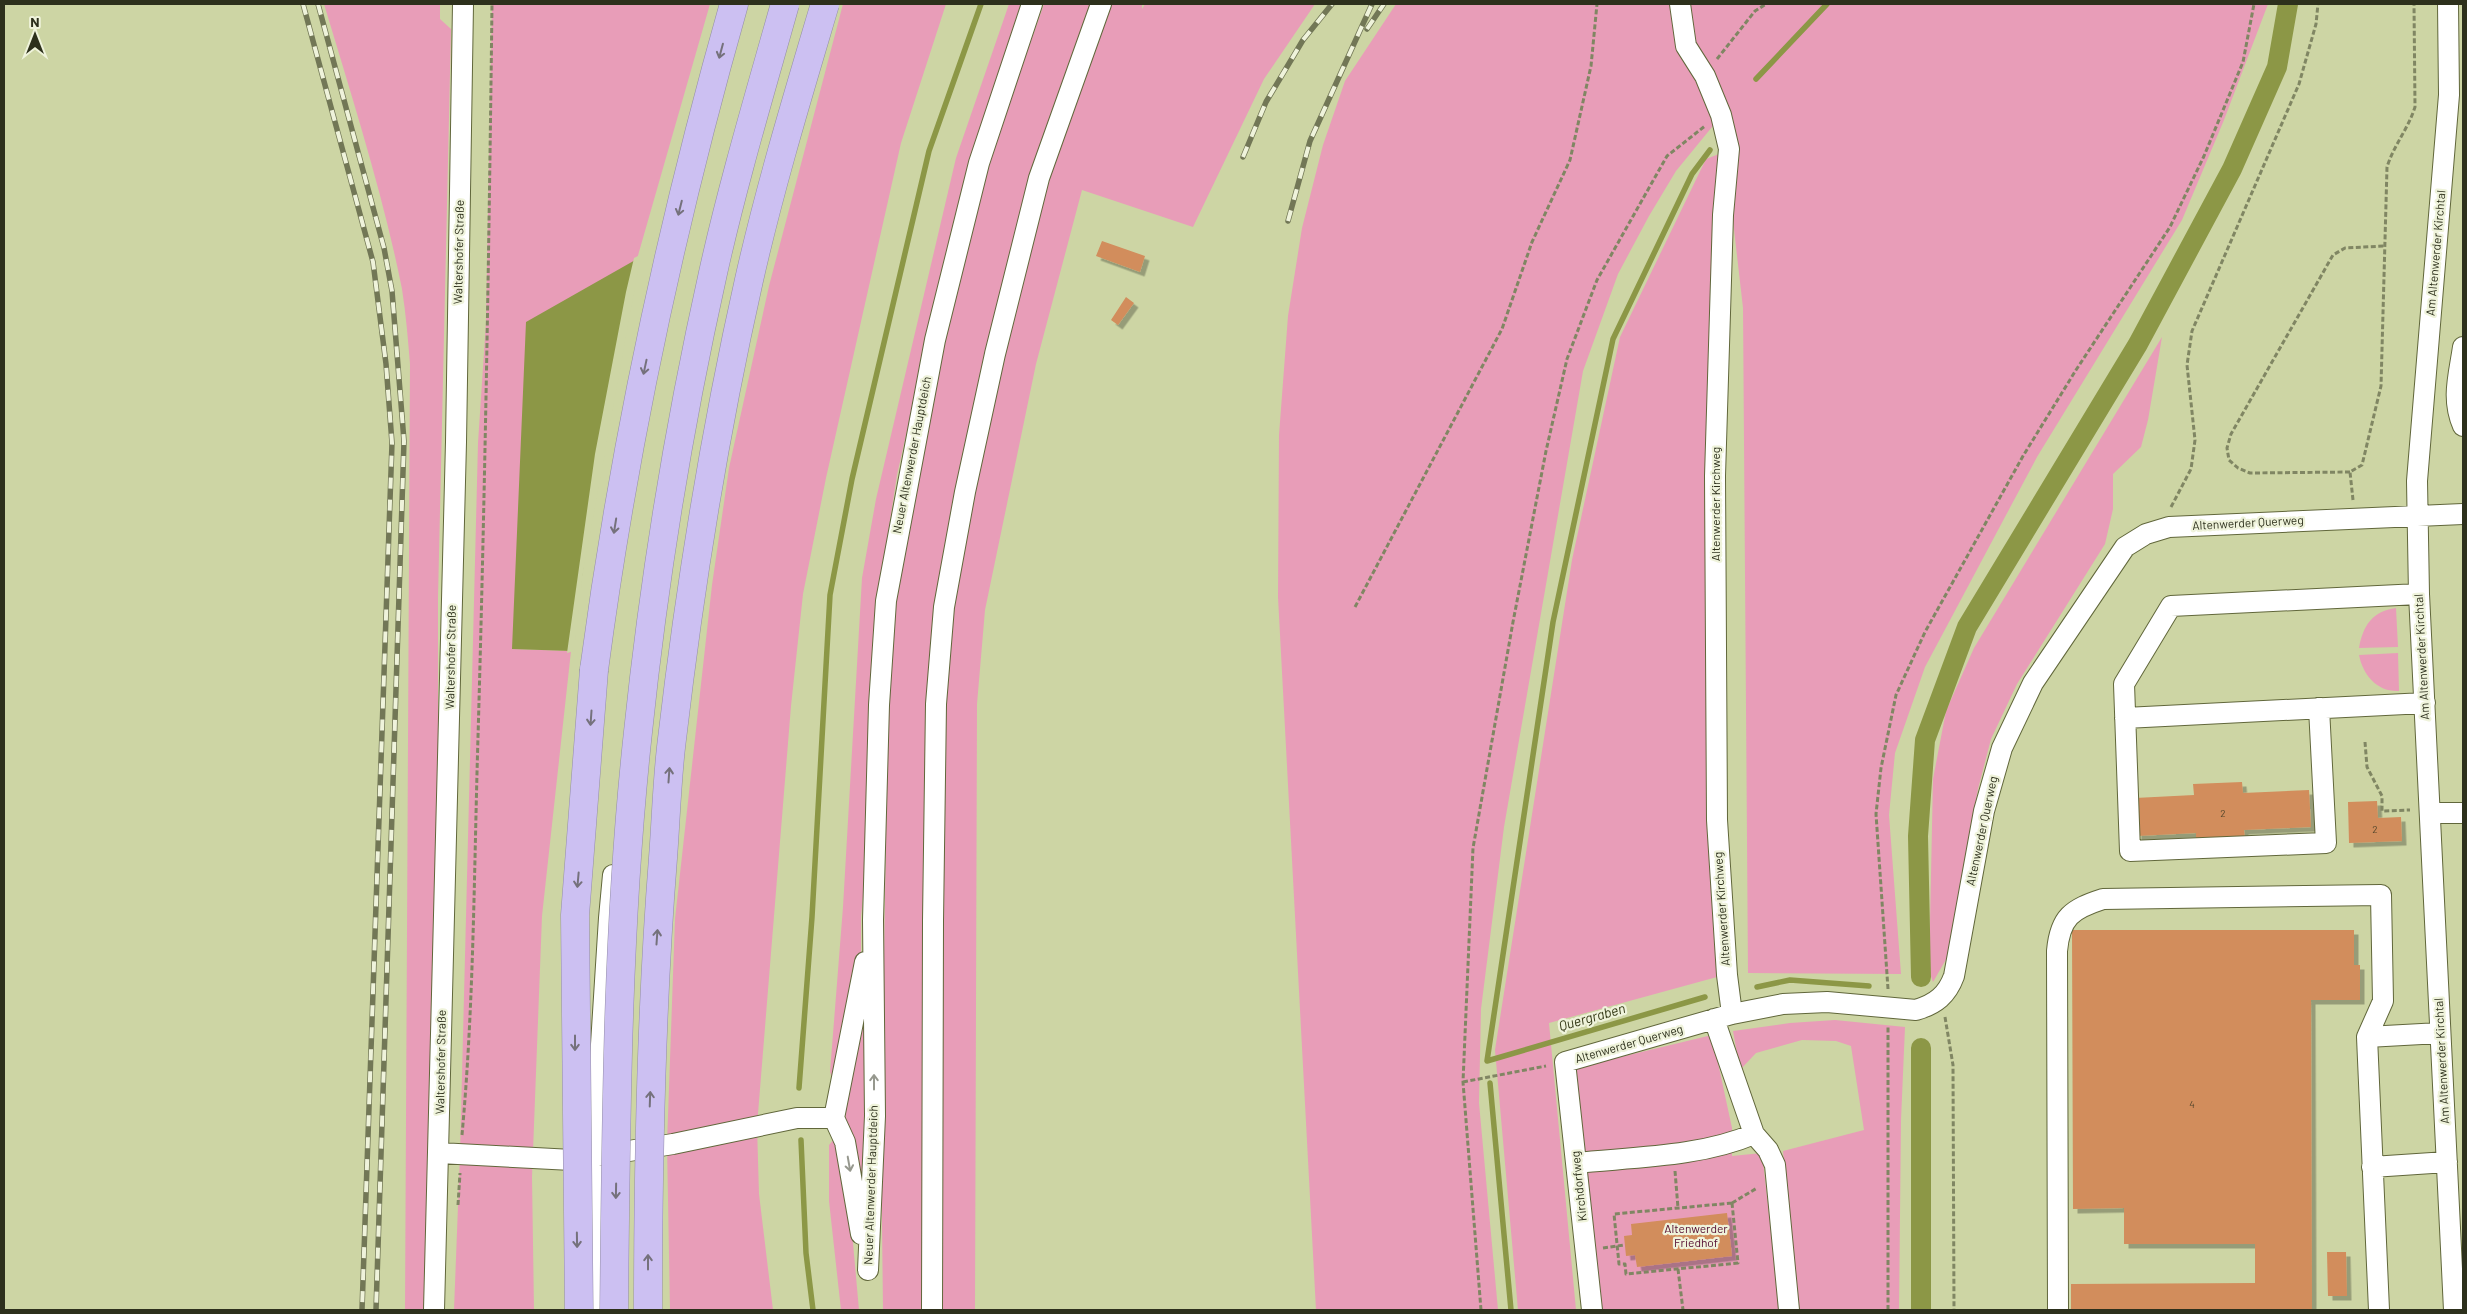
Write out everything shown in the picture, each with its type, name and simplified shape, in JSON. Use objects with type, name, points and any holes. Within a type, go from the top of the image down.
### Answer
[{"type":"highway","points":[[579,1310],[575,915],[594,670],[622,487],[666,263],[734,4]]},
{"type":"highway","points":[[614,1310],[617,1064],[625,893],[637,734],[657,572],[686,407],[713,273],[739,167],[785,4]]},
{"type":"highway","points":[[648,1310],[648,1166],[655,956],[671,741],[700,539],[749,280],[785,141],[825,4]]},
{"type":"street","name":"Waltershofer Straße","points":[[434,1310],[456,442],[463,4]]},
{"type":"street","points":[[599,1310],[594,1155],[609,918],[646,580],[704,272],[771,4]]},
{"type":"street","name":"Neuer Altenwerder Hauptdeich","points":[[873,920],[834,1118],[845,1142],[868,1270],[874,1116],[873,920],[879,705],[886,601],[906,486],[935,340],[979,163],[1032,4]]},
{"type":"street","points":[[932,1310],[932,921],[936,734],[944,607],[964,492],[995,354],[1039,178],[1101,4]]},
{"type":"street","name":"Altenwerder Kirchweg","points":[[1680,4],[1686,46],[1705,76],[1721,115],[1729,149],[1723,216],[1716,476],[1717,820],[1727,975],[1723,1017],[1754,1134],[1768,1150],[1775,1165],[1789,1310]]},
{"type":"street","name":"Am Altenwerder Kirchtal","points":[[2448,4],[2449,95],[2423,411],[2417,515],[2418,594],[2425,703],[2440,1033],[2453,1168],[2454,1310]]},
{"type":"street","points":[[2463,347],[2456,394],[2457,412],[2463,426]]},
{"type":"street","name":"Altenwerder Querweg","points":[[1565,1062],[1723,1017],[1802,1002],[1848,1003],[1916,1010],[1937,1001],[1947,991],[1954,976],[1984,811],[1995,770],[2012,723],[2033,683],[2119,555],[2125,547],[2146,534],[2169,527],[2463,514]]},
{"type":"street","points":[[2319,708],[2326,843],[2130,851],[2124,684],[2171,606],[2418,594]]},
{"type":"street","points":[[2125,718],[2425,703]]},
{"type":"street","points":[[2430,811],[2463,813]]},
{"type":"street","points":[[2058,1310],[2057,951],[2058,931],[2068,918],[2082,906],[2103,900],[2381,895],[2383,1001],[2367,1037],[2379,1310]]},
{"type":"street","points":[[2367,1037],[2440,1033]]},
{"type":"street","name":"Kirchdorfweg","points":[[1565,1062],[1592,1310]]},
{"type":"street","points":[[439,1153],[572,1160],[673,1144],[796,1118],[834,1118]]},
{"type":"street","points":[[1576,1163],[1673,1153],[1732,1143],[1754,1134]]},
{"type":"street","points":[[2372,1167],[2453,1168]]},
{"type":"path","points":[[458,1213],[460,1154],[467,1085],[474,922],[487,394],[492,4]]},
{"type":"path","points":[[1355,607],[1502,329],[1532,242],[1570,160],[1591,66],[1597,4]]},
{"type":"path","points":[[1705,76],[1755,11],[1766,4]]},
{"type":"path","points":[[1888,1310],[1888,1008],[1876,814],[1881,768],[1896,695],[1925,632],[2023,456],[2170,228],[2204,156],[2242,62],[2254,4]]},
{"type":"path","points":[[2169,527],[2171,507],[2191,469],[2195,440],[2188,365],[2192,331],[2299,84],[2316,24],[2318,4]]},
{"type":"path","points":[[2384,246],[2345,248],[2333,255],[2231,434],[2227,448],[2229,460],[2238,468],[2250,473],[2350,472],[2362,465],[2381,386],[2387,167],[2392,152],[2410,122],[2415,107],[2414,4]]},
{"type":"path","points":[[1481,1310],[1463,1082],[1473,848],[1546,451],[1567,359],[1597,280],[1667,156],[1721,115]]},
{"type":"path","points":[[2350,472],[2353,500]]},
{"type":"path","points":[[2365,742],[2366,767],[2382,796],[2382,811],[2430,811]]},
{"type":"path","points":[[1937,1001],[1947,1025],[1953,1065],[1954,1310]]},
{"type":"path","name":"Altenwerder Querweg","points":[[1463,1082],[1565,1062]]},
{"type":"path","points":[[1673,1153],[1678,1208]]},
{"type":"path","points":[[1732,1203],[1738,1263],[1626,1274],[1625,1264],[1619,1264],[1614,1214],[1732,1203],[1766,1184]]},
{"type":"path","points":[[1729,1235],[1735,1234]]},
{"type":"path","points":[[1601,1248],[1624,1245]]},
{"type":"path","points":[[1678,1268],[1682,1310]]},
{"type":"green space","points":[[324,4],[440,4],[440,19],[451,29],[438,598],[438,793],[424,1310],[405,1310],[410,364],[402,289],[386,217]]},
{"type":"green space","points":[[492,4],[710,4],[637,259],[512,649],[571,651],[542,916],[532,1177],[534,1310],[454,1310],[460,1154],[478,443],[486,322]]},
{"type":"green space","points":[[843,4],[946,4],[901,143],[826,478],[803,594],[791,706],[757,1126],[759,1194],[773,1310],[670,1310],[667,1144],[675,919],[712,585],[729,468],[769,286]]},
{"type":"green space","points":[[1009,4],[1024,4],[913,404],[897,475],[882,573],[868,847],[861,916],[861,952],[855,991],[832,1077],[830,1072],[843,907],[862,578],[876,499],[956,158]]},
{"type":"green space","points":[[1044,4],[1095,4],[1080,44],[942,593],[928,1310],[883,1310],[881,1138],[889,655],[902,549],[925,426],[991,154]]},
{"type":"green space","points":[[1101,4],[1142,4],[1142,9],[1145,4],[1315,4],[1264,79],[1193,227],[1082,190],[1036,364],[985,610],[977,704],[975,1310],[932,1310],[936,704],[995,354]]},
{"type":"green space","points":[[1396,4],[2268,4],[2224,120],[2182,220],[2037,457],[1925,667],[1895,753],[1889,815],[1901,974],[1748,973],[1743,308],[1721,116],[1676,171],[1649,216],[1618,274],[1583,371],[1504,827],[1481,1009],[1479,1103],[1498,1310],[1316,1310],[1278,597],[1279,435],[1288,316],[1302,228],[1323,145],[1345,81]]},
{"type":"green space","points":[[1719,154],[1713,823],[1717,977],[1549,1023],[1576,1310],[1518,1310],[1495,1050],[1572,560],[1620,337],[1706,159]]},
{"type":"green space","points":[[2162,337],[2148,420],[2141,447],[2113,474],[2113,509],[2105,544],[2017,684],[1991,739],[1978,789],[1948,956],[1933,982],[1929,970],[1933,779],[1946,711],[1974,648]]},
{"type":"green space","points":[[2396,608],[2398,647],[2359,648],[2363,633],[2370,621],[2381,612]]},
{"type":"green space","points":[[2398,653],[2399,691],[2384,689],[2372,681],[2364,669],[2359,655]]},
{"type":"green space","points":[[866,1008],[864,1208],[849,1145],[845,1106],[850,1069]]},
{"type":"green space","points":[[1835,1020],[1905,1027],[1901,1120],[1899,1310],[1797,1310],[1783,1151],[1864,1130],[1851,1046],[1836,1041],[1802,1040],[1756,1053],[1740,1070],[1733,1031],[1790,1023]]},
{"type":"green space","name":"Altenwerder Friedhof","points":[[1712,1035],[1732,1128],[1732,1156],[1762,1153],[1780,1310],[1602,1310],[1575,1068]]},
{"type":"green space","points":[[836,1137],[851,1221],[859,1310],[841,1310],[829,1201],[829,1145]]},
{"type":"shaded area","points":[[637,259],[600,454],[571,651],[512,649],[526,322]]},
{"type":"pier","points":[[638,256],[640,259],[583,573],[574,651],[567,653],[595,454],[626,292],[634,258]]},
{"type":"building","points":[[1102,241],[1145,256],[1140,272],[1096,256]]},
{"type":"building","points":[[1126,297],[1134,303],[1118,325],[1111,320]]},
{"type":"building","points":[[2242,782],[2243,793],[2309,790],[2311,827],[2244,830],[2245,838],[2196,840],[2196,833],[2137,836],[2135,798],[2194,795],[2193,784]]},
{"type":"building","points":[[2377,801],[2378,818],[2401,817],[2402,841],[2349,843],[2348,802]]},
{"type":"building","points":[[2072,930],[2354,930],[2354,965],[2360,965],[2360,1000],[2311,1000],[2312,1310],[2071,1310],[2071,1284],[2255,1283],[2255,1244],[2124,1244],[2124,1208],[2073,1209]]},
{"type":"building","points":[[1727,1213],[1732,1256],[1637,1267],[1635,1255],[1626,1256],[1624,1236],[1632,1235],[1631,1224]]},
{"type":"building","points":[[2327,1252],[2346,1252],[2347,1296],[2328,1296]]},
{"type":"waterway","points":[[799,1088],[812,917],[830,595],[852,479],[929,151],[981,4]]},
{"type":"waterway","points":[[1756,79],[1827,4]]},
{"type":"waterway","points":[[1921,977],[1918,836],[1925,740],[1967,627],[2138,344],[2232,169],[2277,67],[2288,4]]},
{"type":"waterway","points":[[1705,997],[1487,1061],[1553,622],[1613,339],[1692,174],[1710,150]]},
{"type":"waterway","name":"Quergraben","points":[[1757,987],[1790,980],[1869,986]]},
{"type":"waterway","points":[[1921,1048],[1921,1310]]},
{"type":"waterway","points":[[1490,1083],[1511,1310]]},
{"type":"waterway","points":[[801,1140],[806,1253],[813,1310]]},
{"type":"railway","points":[[303,4],[373,262],[386,364],[392,443],[362,1310]]},
{"type":"railway","points":[[318,4],[384,248],[392,291],[404,441],[376,1310]]},
{"type":"railway","points":[[1243,157],[1266,102],[1303,40],[1332,4]]},
{"type":"railway","points":[[1288,221],[1310,141],[1372,4]]},
{"type":"railway","points":[[1367,29],[1384,4]]}]
